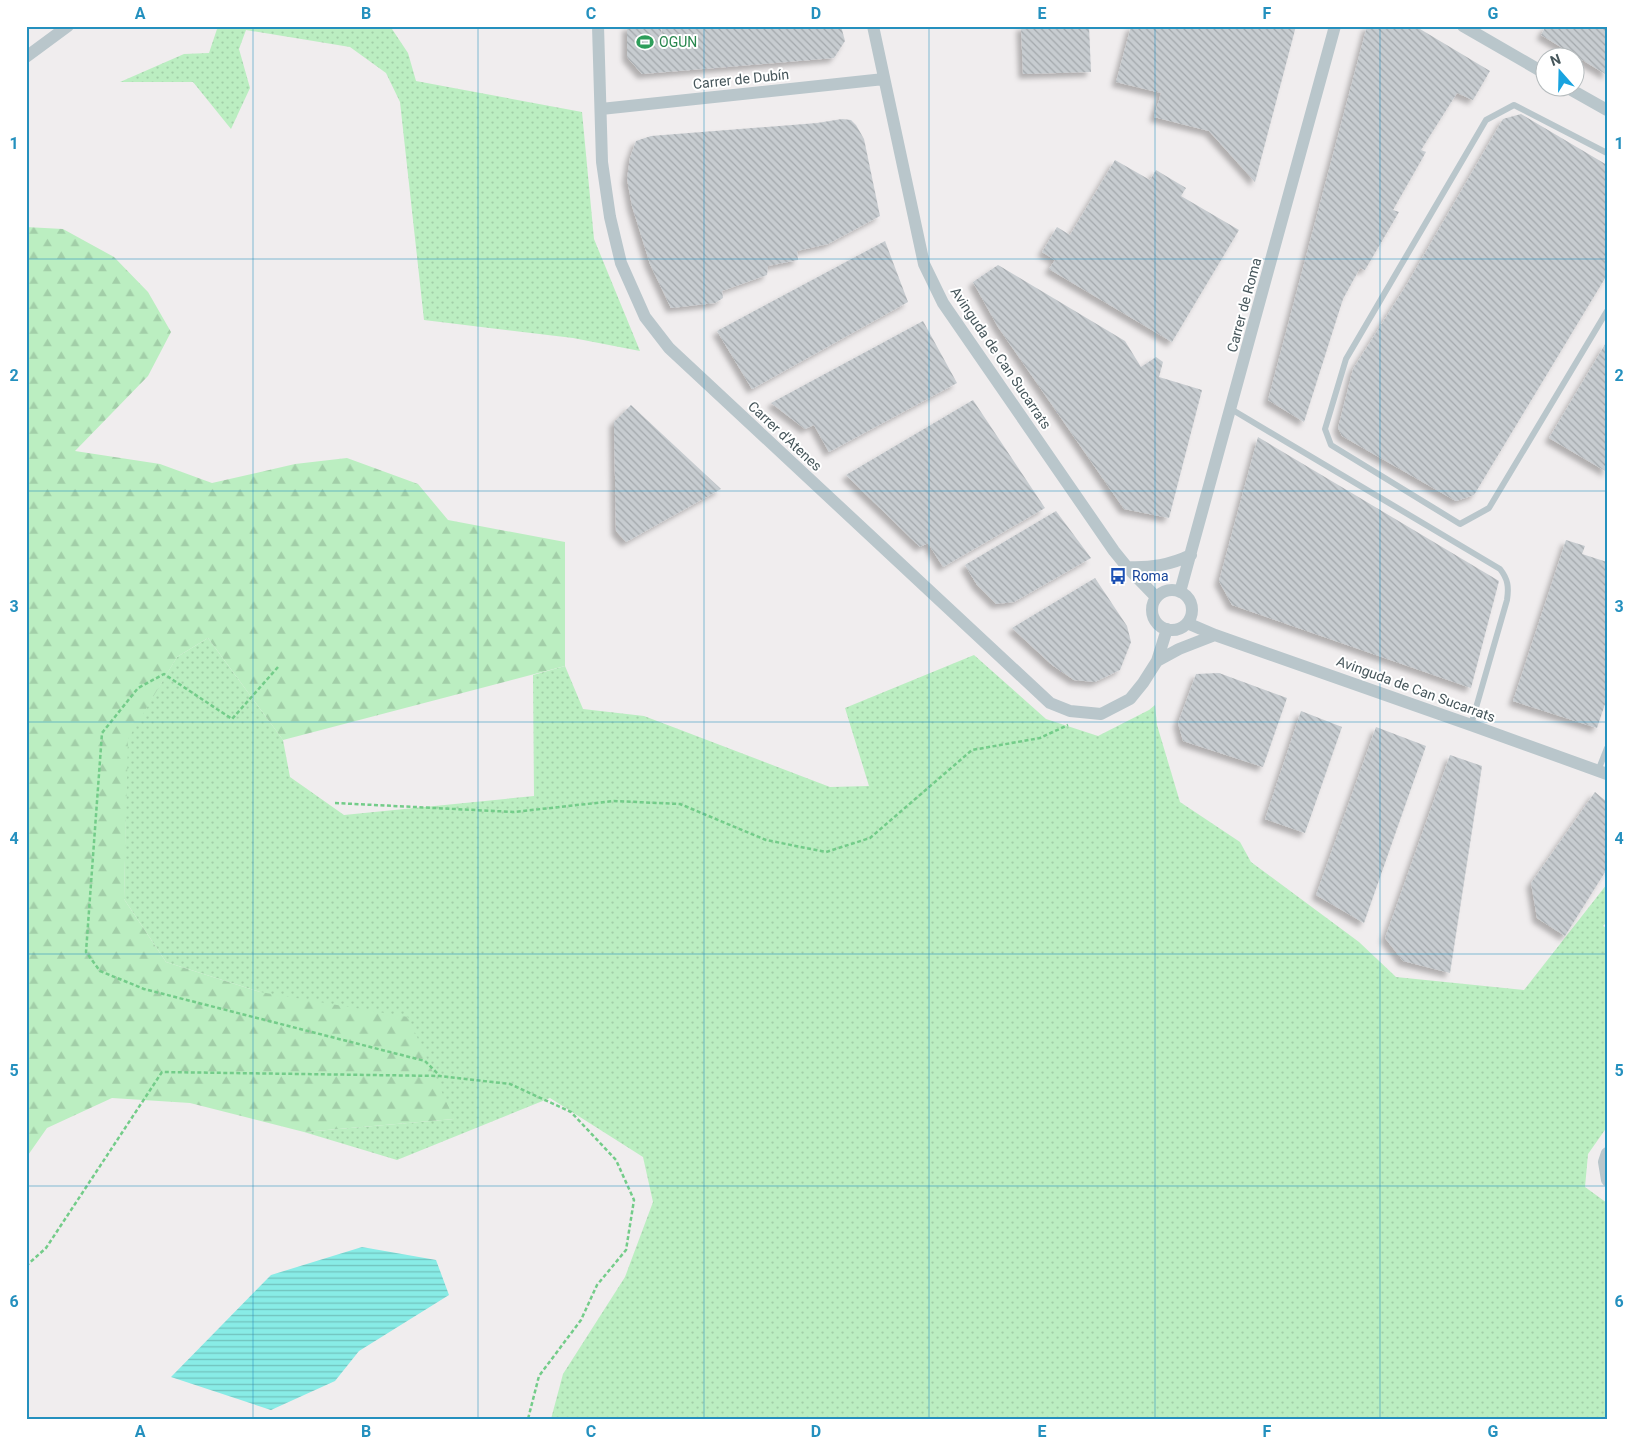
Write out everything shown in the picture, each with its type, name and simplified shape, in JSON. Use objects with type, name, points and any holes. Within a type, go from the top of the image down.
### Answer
[{"type":"street","points":[[26,57],[68,26]]},
{"type":"street","name":"Carrer d'Atenes","points":[[598,26],[602,162],[610,217],[621,263],[645,317],[669,348],[1050,703],[1070,711],[1101,714],[1130,699],[1143,683],[1157,660]]},
{"type":"street","name":"Avinguda de Can Sucarrats","points":[[873,26],[924,264],[943,303],[1127,567],[1156,597]]},
{"type":"street","name":"Carrer de Roma","points":[[1180,592],[1192,555],[1335,26]]},
{"type":"street","points":[[1463,26],[1536,68]]},
{"type":"street","name":"Carrer de Dubín","points":[[601,109],[884,79]]},
{"type":"street","points":[[1586,98],[1607,110]]},
{"type":"street","points":[[1127,567],[1154,568],[1174,563],[1192,555]]},
{"type":"street","points":[[1167,590],[1180,592],[1190,600],[1192,607],[1192,613],[1187,623],[1180,628],[1167,629],[1161,627],[1153,616],[1153,603],[1156,597],[1167,590]]},
{"type":"street","name":"Avinguda de Can Sucarrats","points":[[1187,623],[1471,724],[1602,773]]},
{"type":"street","points":[[1157,660],[1167,629]]},
{"type":"street","points":[[1157,660],[1214,634]]},
{"type":"street","points":[[1607,1153],[1604,1162],[1607,1180]]},
{"type":"lane","points":[[1607,153],[1514,105],[1486,120],[1346,359],[1325,429],[1330,444],[1460,524],[1489,508],[1607,311]]},
{"type":"lane","points":[[1231,409],[1500,569],[1506,577],[1509,588],[1507,600],[1471,724]]},
{"type":"lane","points":[[1602,773],[1607,748]]},
{"type":"path","points":[[278,667],[232,719],[164,674],[138,688],[102,733],[86,952],[100,971],[144,989],[425,1062],[440,1076]]},
{"type":"path","points":[[335,803],[514,812],[614,802],[680,804],[766,840],[826,852],[870,838],[972,750],[1040,738],[1068,726],[1070,711]]},
{"type":"path","points":[[26,1266],[46,1248],[162,1072],[440,1076],[510,1084],[571,1112],[616,1160],[634,1200],[626,1250],[597,1285],[581,1320],[539,1376],[528,1419]]},
{"type":"green space","points":[[218,26],[390,26],[408,53],[416,81],[582,112],[594,239],[640,351],[573,338],[424,320],[400,102],[386,73],[350,47],[246,30],[239,49],[250,88],[231,129],[193,82],[120,82],[184,54],[209,53]]},
{"type":"green space","points":[[26,227],[63,229],[114,257],[148,292],[171,332],[148,376],[75,451],[160,464],[212,483],[295,464],[347,458],[418,484],[448,520],[565,542],[565,666],[283,740],[208,638],[177,657],[128,739],[124,899],[166,962],[260,992],[408,1017],[454,1119],[304,1132],[190,1103],[112,1098],[47,1128],[26,1158]]},
{"type":"green space","points":[[208,638],[283,740],[290,777],[344,815],[534,796],[533,675],[565,666],[583,709],[644,716],[830,787],[869,786],[845,708],[974,655],[1046,719],[1098,736],[1149,710],[1155,705],[1157,725],[1180,802],[1240,842],[1251,862],[1359,942],[1396,977],[1524,990],[1607,884],[1607,922],[1603,926],[1607,928],[1607,1127],[1588,1154],[1585,1187],[1607,1203],[1607,1419],[551,1419],[563,1374],[625,1277],[653,1202],[643,1157],[550,1098],[397,1160],[304,1132],[454,1119],[260,992],[166,962],[124,899],[127,739],[177,657]]},
{"type":"water","points":[[362,1247],[436,1260],[449,1295],[359,1351],[335,1381],[271,1410],[171,1377],[271,1275]]},
{"type":"building","points":[[627,26],[660,26],[667,57],[661,26],[841,26],[845,41],[834,58],[642,74],[627,57]]},
{"type":"building","points":[[1021,26],[1089,26],[1091,72],[1023,74]]},
{"type":"building","points":[[1131,26],[1296,26],[1255,182],[1209,131],[1154,117],[1161,93],[1116,82]]},
{"type":"building","points":[[1367,26],[1415,26],[1490,71],[1473,100],[1457,93],[1421,150],[1426,152],[1393,210],[1399,212],[1365,270],[1360,268],[1343,299],[1304,422],[1268,400]]},
{"type":"building","points":[[1546,26],[1607,26],[1607,75],[1586,62],[1586,48],[1562,48],[1541,35]]},
{"type":"building","points":[[1521,114],[1607,165],[1607,275],[1474,495],[1456,501],[1342,436],[1338,428],[1353,369],[1407,284],[1503,119]]},
{"type":"building","points":[[842,119],[851,120],[864,139],[880,216],[828,244],[797,251],[798,260],[768,266],[767,275],[722,291],[723,298],[715,303],[671,308],[650,264],[632,206],[627,179],[630,158],[636,141],[651,136],[817,123]]},
{"type":"building","points":[[1115,160],[1150,180],[1156,170],[1186,188],[1181,196],[1239,230],[1172,342],[1049,269],[1055,260],[1042,252],[1057,227],[1070,235]]},
{"type":"building","points":[[885,241],[908,302],[752,389],[717,331]]},
{"type":"building","points":[[998,265],[1125,341],[1141,367],[1156,357],[1163,362],[1159,377],[1202,390],[1169,518],[1124,509],[998,327],[973,282]]},
{"type":"building","points":[[923,321],[957,383],[829,452],[814,425],[805,429],[771,403]]},
{"type":"building","points":[[1607,341],[1607,472],[1549,438]]},
{"type":"building","points":[[973,400],[1045,508],[943,567],[928,543],[920,547],[846,475]]},
{"type":"building","points":[[631,405],[721,489],[626,542],[616,531],[614,422]]},
{"type":"building","points":[[1258,437],[1499,581],[1471,688],[1232,605],[1219,581]]},
{"type":"building","points":[[1056,511],[1091,558],[1014,602],[996,604],[977,585],[965,565]]},
{"type":"building","points":[[1566,540],[1585,546],[1582,554],[1607,562],[1607,698],[1597,728],[1513,701]]},
{"type":"building","points":[[1095,578],[1127,626],[1131,642],[1120,670],[1095,682],[1074,680],[1052,665],[1012,628]]},
{"type":"building","points":[[1219,673],[1287,698],[1263,767],[1183,741],[1178,723],[1196,674]]},
{"type":"building","points":[[1301,711],[1342,727],[1305,833],[1265,819]]},
{"type":"building","points":[[1376,727],[1426,746],[1364,923],[1316,895]]},
{"type":"building","points":[[1450,755],[1482,766],[1450,973],[1403,961],[1385,938]]},
{"type":"building","points":[[1595,792],[1607,802],[1607,869],[1565,936],[1537,918],[1531,883]]},
{"type":"place","name":"OGUN","points":[[645,42]]},
{"type":"place","name":"Roma","points":[[1118,576]]}]
